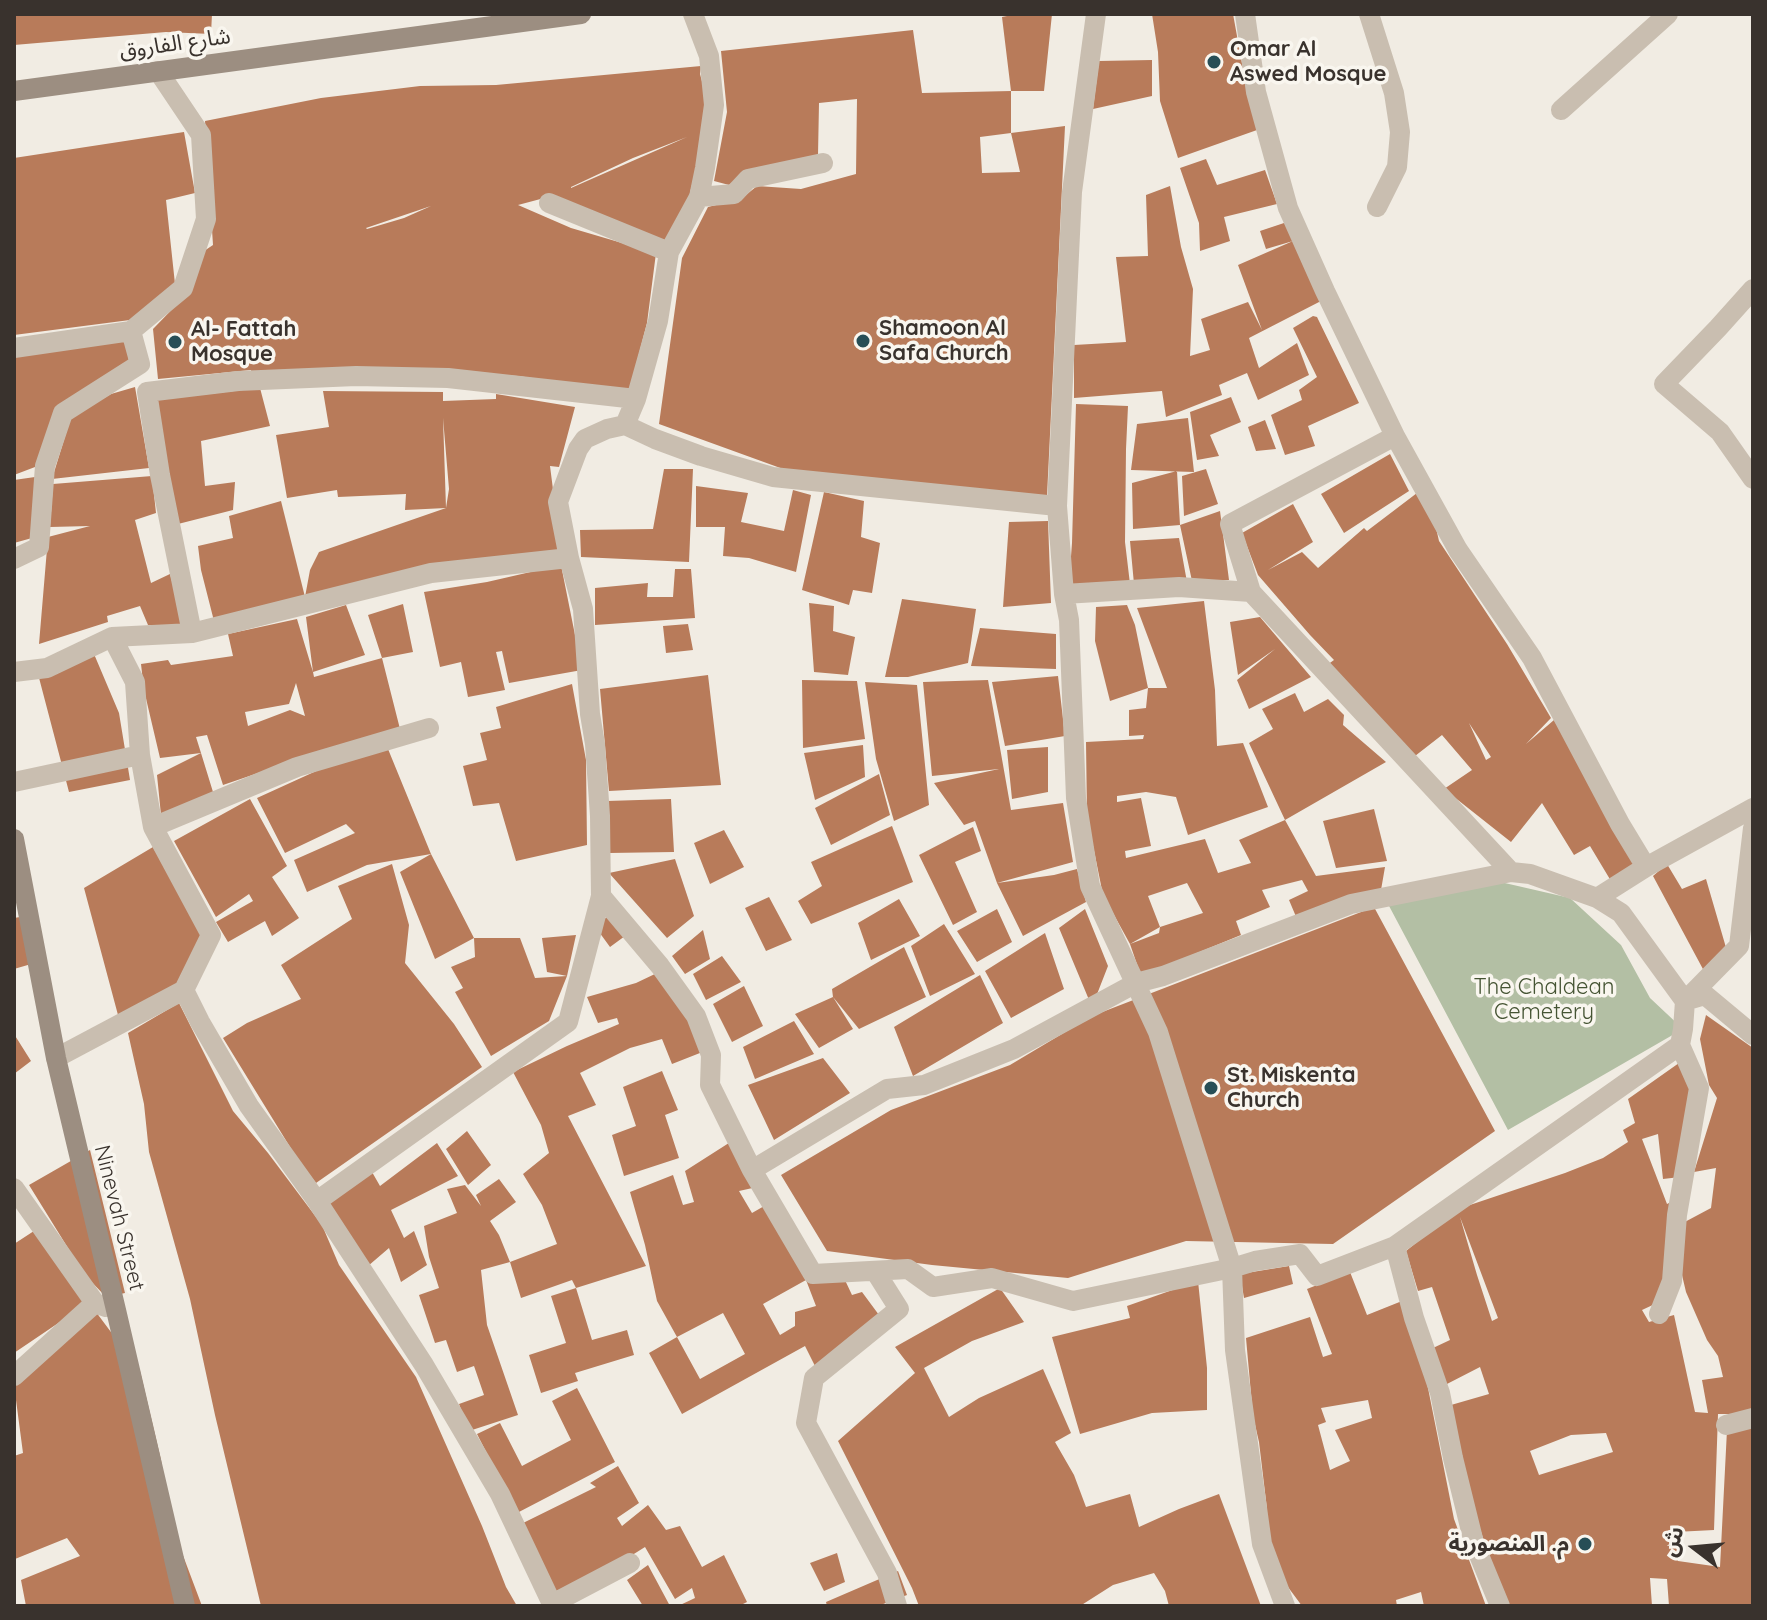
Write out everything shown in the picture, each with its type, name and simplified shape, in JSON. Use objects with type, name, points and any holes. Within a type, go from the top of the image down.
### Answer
[{"type":"main road","name":"شارع الفاروق","points":[[14,91],[581,14]]},
{"type":"main road","name":"Ninevah Street","points":[[14,839],[56,1058],[185,1606]]},
{"type":"street","points":[[625,425],[636,399],[658,321],[669,252],[699,197],[705,168],[714,105],[709,56],[693,14]]},
{"type":"street","points":[[1096,14],[1072,192],[1057,506],[1069,620],[1076,798],[1090,886],[1158,1032],[1232,1268],[1235,1350],[1262,1544],[1285,1606]]},
{"type":"street","points":[[1245,14],[1256,92],[1288,208],[1325,291],[1395,436],[1458,550],[1532,658],[1646,867]]},
{"type":"street","points":[[1369,14],[1394,93],[1400,132],[1397,167],[1377,207]]},
{"type":"street","points":[[1561,110],[1668,14]]},
{"type":"street","points":[[14,348],[131,331],[183,288],[206,219],[201,135],[158,71]]},
{"type":"street","points":[[699,197],[734,194],[748,179],[823,163]]},
{"type":"street","points":[[549,203],[669,252]]},
{"type":"street","points":[[1753,289],[1664,384],[1720,432],[1753,479]]},
{"type":"street","points":[[131,331],[147,392],[160,475],[192,633]]},
{"type":"street","points":[[14,559],[39,547],[45,466],[63,413],[140,364]]},
{"type":"street","points":[[147,392],[238,381],[356,376],[448,378],[636,399]]},
{"type":"street","points":[[317,1201],[568,1022],[601,896],[600,816],[583,609],[558,502],[578,449],[585,439],[625,425],[701,456],[773,477],[1057,506]]},
{"type":"street","points":[[1395,436],[1230,524],[1251,592],[1511,872]]},
{"type":"street","points":[[14,672],[47,668],[112,637],[192,633],[431,573],[569,558]]},
{"type":"street","points":[[1064,594],[1179,587],[1251,592]]},
{"type":"street","points":[[56,1058],[184,990],[211,935],[153,827],[140,755],[135,682],[112,637]]},
{"type":"street","points":[[153,827],[297,767],[429,728]]},
{"type":"street","points":[[14,782],[140,755]]},
{"type":"street","points":[[1597,898],[1753,808]]},
{"type":"street","points":[[1685,1001],[1739,946],[1753,828]]},
{"type":"street","points":[[752,1170],[887,1089],[924,1085],[1014,1049],[1136,983],[1165,975],[1351,904],[1511,872],[1530,874],[1597,898],[1621,913],[1685,1001],[1680,1045],[1699,1088],[1677,1215],[1672,1281],[1659,1314]]},
{"type":"street","points":[[601,896],[660,966],[696,1016],[711,1055],[710,1085],[752,1170],[813,1274],[908,1269],[933,1287],[992,1278],[1073,1301],[1300,1254],[1317,1276],[1395,1246],[1680,1045]]},
{"type":"street","points":[[184,990],[249,1106],[317,1201],[424,1365],[500,1494],[553,1605],[630,1563]]},
{"type":"street","points":[[1685,1001],[1705,995],[1753,1035]]},
{"type":"street","points":[[14,1188],[95,1303],[116,1310]]},
{"type":"street","points":[[1395,1246],[1414,1318],[1440,1393],[1474,1543],[1500,1606]]},
{"type":"street","points":[[875,1271],[899,1309],[814,1378],[806,1423],[887,1573],[897,1606]]},
{"type":"street","points":[[14,1376],[95,1303]]},
{"type":"street","points":[[1726,1425],[1753,1418]]},
{"type":"green space","name":"The Chaldean Cemetery","points":[[1496,881],[1570,898],[1621,945],[1650,998],[1683,1029],[1508,1130],[1388,904]]},
{"type":"building","points":[[14,14],[212,14],[211,34],[166,32],[14,45]]},
{"type":"building","points":[[1052,14],[1044,91],[1011,91],[1002,17]]},
{"type":"building","points":[[1152,14],[1233,14],[1257,130],[1178,158],[1160,101],[1158,52]]},
{"type":"building","name":"Shamoon Al Safa Church","points":[[913,30],[922,93],[1011,91],[1011,133],[1065,126],[1047,496],[819,482],[659,424],[682,258],[708,207],[741,199],[757,186],[801,189],[856,174],[857,99],[819,103],[818,155],[744,173],[729,185],[714,181],[727,112],[721,51]],"holes":[[[1011,133],[1020,172],[982,173],[980,137]]]},
{"type":"building","points":[[1152,60],[1152,96],[1093,109],[1099,61]]},
{"type":"building","points":[[701,66],[700,74],[708,104],[705,131],[689,197],[666,241],[548,197],[518,205],[571,228],[656,253],[647,323],[629,392],[518,376],[384,369],[252,380],[251,370],[158,379],[153,329],[185,296],[204,251],[213,245],[205,121],[321,98],[420,86],[496,85]],"holes":[[[687,137],[571,188],[633,158]],[[431,206],[404,218],[366,228]]]},
{"type":"building","points":[[184,132],[195,193],[166,200],[175,284],[130,320],[14,335],[14,158]]},
{"type":"building","points":[[1206,159],[1217,185],[1265,170],[1277,204],[1224,217],[1230,241],[1200,251],[1199,223],[1180,168]]},
{"type":"building","points":[[1170,186],[1181,247],[1193,289],[1190,356],[1210,350],[1201,319],[1248,302],[1262,330],[1238,265],[1293,241],[1321,301],[1249,338],[1259,368],[1297,343],[1309,375],[1258,400],[1247,373],[1219,385],[1222,395],[1166,417],[1162,391],[1074,398],[1074,345],[1126,342],[1116,257],[1148,256],[1146,195]]},
{"type":"building","points":[[1287,222],[1293,241],[1266,249],[1260,231]]},
{"type":"building","points":[[1313,316],[1317,317],[1359,403],[1308,426],[1315,446],[1285,455],[1271,415],[1302,400],[1299,390],[1317,377],[1293,328]]},
{"type":"building","points":[[123,331],[129,360],[60,404],[35,467],[14,475],[14,350]]},
{"type":"building","points":[[135,387],[149,468],[52,479],[71,417],[111,394]]},
{"type":"building","points":[[260,388],[270,426],[201,441],[205,486],[235,482],[233,510],[178,524],[156,400]]},
{"type":"building","points":[[323,391],[443,392],[443,401],[496,399],[496,394],[575,407],[559,467],[550,466],[561,552],[214,621],[198,546],[233,538],[229,516],[281,501],[305,597],[310,570],[319,552],[446,508],[405,510],[406,494],[338,497],[337,490],[287,498],[276,435],[329,427]],"holes":[[[443,418],[449,489],[446,508]]]},
{"type":"building","points":[[1231,397],[1241,422],[1210,435],[1219,456],[1197,460],[1190,412]]},
{"type":"building","points":[[1076,404],[1128,406],[1125,542],[1130,584],[1069,584]]},
{"type":"building","points":[[1188,418],[1194,472],[1131,470],[1137,424]]},
{"type":"building","points":[[1265,420],[1276,449],[1256,451],[1248,427]]},
{"type":"building","points":[[1390,454],[1409,491],[1344,533],[1321,494]]},
{"type":"building","points":[[664,469],[693,469],[689,562],[581,557],[580,530],[653,529]]},
{"type":"building","points":[[1206,469],[1218,504],[1184,516],[1182,476]]},
{"type":"building","points":[[1177,471],[1180,525],[1133,529],[1132,483]]},
{"type":"building","points":[[152,476],[156,513],[135,520],[151,583],[170,574],[184,626],[148,625],[140,606],[107,616],[108,622],[39,644],[48,537],[90,526],[50,527],[53,484]]},
{"type":"building","points":[[35,477],[32,538],[14,543],[14,480]]},
{"type":"building","points":[[696,486],[748,493],[741,522],[784,531],[793,490],[811,495],[796,572],[749,558],[723,556],[725,527],[696,527]]},
{"type":"building","points":[[824,492],[864,501],[861,537],[880,543],[872,593],[853,590],[849,605],[802,590]]},
{"type":"building","points":[[1417,493],[1434,519],[1439,541],[1551,718],[1526,744],[1554,720],[1638,866],[1611,881],[1590,846],[1574,855],[1542,803],[1511,842],[1444,789],[1472,770],[1442,735],[1415,756],[1327,665],[1334,660],[1258,575],[1242,533],[1293,504],[1313,542],[1268,570],[1302,552],[1318,568],[1364,528],[1367,531]],"holes":[[[1469,723],[1491,757],[1486,760]]]},
{"type":"building","points":[[1220,511],[1229,580],[1192,581],[1180,525]]},
{"type":"building","points":[[1048,521],[1051,603],[1003,607],[1009,522]]},
{"type":"building","points":[[1179,538],[1187,582],[1134,584],[1130,541]]},
{"type":"building","points":[[561,565],[582,670],[509,683],[502,651],[496,652],[505,690],[468,697],[461,662],[440,667],[424,592]]},
{"type":"building","points":[[675,569],[691,569],[695,618],[595,625],[595,588],[648,583],[647,597],[673,597]]},
{"type":"building","points":[[902,599],[976,609],[968,663],[908,677],[885,677]]},
{"type":"building","points":[[1204,601],[1215,690],[1217,746],[1243,743],[1268,807],[1188,835],[1176,797],[1146,792],[1117,796],[1117,802],[1141,798],[1151,846],[1125,851],[1126,858],[1205,839],[1218,873],[1251,863],[1239,840],[1285,820],[1316,876],[1385,867],[1381,890],[1297,919],[1289,900],[1308,891],[1302,880],[1262,890],[1270,907],[1236,921],[1241,935],[1141,976],[1130,944],[1103,895],[1087,816],[1086,742],[1143,739],[1144,735],[1129,736],[1129,710],[1146,708],[1148,688],[1167,688],[1137,608]],"holes":[[[1187,883],[1203,913],[1160,927],[1148,896]],[[1160,927],[1159,933],[1130,944]]]},
{"type":"building","points":[[809,603],[834,606],[833,631],[855,637],[848,675],[814,672]]},
{"type":"building","points":[[403,604],[413,652],[382,658],[368,615]]},
{"type":"building","points":[[346,605],[365,655],[313,672],[306,617]]},
{"type":"building","points":[[1127,605],[1135,625],[1148,688],[1110,701],[1095,641],[1096,607]]},
{"type":"building","points":[[1260,617],[1311,677],[1249,709],[1237,680],[1275,649],[1238,675],[1230,622]]},
{"type":"building","points":[[297,619],[314,677],[382,658],[400,729],[223,785],[207,735],[196,737],[201,753],[160,758],[141,664],[168,660],[171,665],[233,656],[228,634]],"holes":[[[296,683],[305,716],[290,710],[248,726],[245,712],[289,704]]]},
{"type":"building","points":[[688,624],[693,650],[666,653],[663,626]]},
{"type":"building","points":[[980,628],[1056,634],[1056,669],[971,666]]},
{"type":"building","points":[[94,654],[119,713],[130,780],[69,792],[38,674]]},
{"type":"building","points":[[708,675],[721,785],[609,791],[600,689]]},
{"type":"building","points":[[1058,676],[1065,736],[1005,746],[992,682]]},
{"type":"building","points":[[802,680],[857,681],[865,739],[803,748]]},
{"type":"building","points":[[988,680],[1011,810],[1063,803],[1073,862],[997,883],[975,821],[964,825],[934,783],[999,769],[932,776],[923,682]]},
{"type":"building","points":[[865,682],[917,685],[929,805],[894,821],[876,759]]},
{"type":"building","points":[[572,684],[586,760],[587,845],[516,861],[499,803],[473,806],[463,766],[487,760],[480,733],[501,728],[496,707]]},
{"type":"building","points":[[1295,693],[1304,712],[1328,699],[1344,715],[1343,725],[1386,762],[1285,820],[1249,743],[1273,729],[1262,709]]},
{"type":"building","points":[[863,745],[865,777],[815,800],[804,753]]},
{"type":"building","points":[[1048,747],[1048,792],[1012,799],[1007,750]]},
{"type":"building","points":[[388,749],[431,854],[367,865],[307,892],[294,860],[355,833],[346,824],[285,853],[257,798],[325,767]]},
{"type":"building","points":[[201,753],[213,792],[161,815],[157,775]]},
{"type":"building","points":[[879,774],[890,815],[831,845],[815,808]]},
{"type":"building","points":[[250,799],[287,866],[272,877],[299,918],[272,936],[265,921],[228,942],[216,922],[253,901],[249,894],[216,917],[174,841]]},
{"type":"building","points":[[671,799],[674,852],[609,853],[607,801]]},
{"type":"building","points":[[1374,809],[1387,861],[1336,868],[1323,821]]},
{"type":"building","points":[[892,826],[913,882],[811,924],[798,901],[822,886],[811,862]]},
{"type":"building","points":[[973,827],[981,851],[955,862],[977,912],[953,925],[919,855]]},
{"type":"building","points":[[724,830],[744,867],[710,884],[694,843]]},
{"type":"building","points":[[153,847],[202,936],[178,984],[118,1015],[84,888]]},
{"type":"building","points":[[431,854],[474,938],[435,959],[400,872]]},
{"type":"building","points":[[675,859],[694,916],[667,938],[609,873]]},
{"type":"building","points":[[392,864],[409,925],[405,963],[454,1024],[482,1067],[316,1183],[298,1160],[223,1038],[247,1023],[301,999],[281,965],[352,919],[338,886]]},
{"type":"building","points":[[1667,864],[1682,889],[1706,879],[1727,951],[1704,971],[1653,876]]},
{"type":"building","points":[[1077,869],[1086,902],[1023,936],[997,883]]},
{"type":"building","points":[[769,897],[792,940],[766,951],[745,908]]},
{"type":"building","points":[[899,899],[920,936],[871,960],[858,923]]},
{"type":"building","name":"St. Miskenta Church","points":[[1374,907],[1495,1131],[1333,1244],[1186,1241],[1068,1278],[932,1265],[827,1251],[781,1175],[891,1110],[1010,1065],[1092,1016]]},
{"type":"building","points":[[997,909],[1012,942],[977,962],[957,931]]},
{"type":"building","points":[[1085,909],[1108,966],[1092,1007],[1059,928]]},
{"type":"building","points":[[32,915],[45,960],[14,969],[14,918]]},
{"type":"building","points":[[609,916],[625,936],[610,947],[594,925]]},
{"type":"building","points":[[944,924],[975,974],[930,996],[911,946]]},
{"type":"building","points":[[703,930],[710,959],[685,974],[672,956]]},
{"type":"building","points":[[1045,933],[1064,989],[1011,1018],[985,971]]},
{"type":"building","points":[[576,935],[567,976],[547,972],[542,938]]},
{"type":"building","points":[[474,938],[520,938],[535,978],[567,976],[549,1021],[491,1056],[455,992],[463,988],[451,967],[475,957]]},
{"type":"building","points":[[904,947],[926,997],[859,1029],[833,997],[832,989]]},
{"type":"building","points":[[722,956],[741,982],[706,1000],[693,974]]},
{"type":"building","points":[[657,973],[690,1015],[705,1051],[672,1064],[662,1039],[630,1048],[580,1073],[596,1105],[568,1116],[646,1266],[576,1288],[572,1280],[521,1298],[510,1262],[557,1244],[542,1205],[523,1174],[549,1153],[541,1125],[513,1072],[619,1024],[617,1018],[598,1023],[587,997],[636,983]]},
{"type":"building","points":[[980,975],[1003,1023],[913,1076],[894,1027]]},
{"type":"building","points":[[744,986],[763,1026],[732,1042],[713,1004]]},
{"type":"building","points":[[833,997],[853,1029],[819,1048],[795,1014]]},
{"type":"building","points":[[179,1003],[233,1111],[322,1225],[339,1265],[416,1377],[517,1606],[261,1606],[190,1299],[149,1152],[144,1104],[128,1033]]},
{"type":"building","points":[[1706,1015],[1753,1048],[1753,1409],[1718,1414],[1714,1530],[1675,1532],[1678,1561],[1720,1567],[1727,1430],[1753,1424],[1753,1606],[1669,1606],[1667,1579],[1650,1578],[1652,1606],[1509,1606],[1490,1560],[1466,1485],[1451,1405],[1489,1394],[1480,1367],[1445,1385],[1433,1348],[1450,1340],[1432,1287],[1418,1291],[1406,1251],[1458,1209],[1565,1173],[1603,1158],[1628,1142],[1623,1130],[1635,1123],[1628,1099],[1679,1063],[1692,1088],[1680,1177],[1663,1179],[1658,1134],[1642,1139],[1667,1204],[1673,1201],[1667,1281],[1657,1303],[1642,1310],[1649,1322],[1674,1315],[1695,1412],[1708,1413],[1702,1380],[1723,1377],[1718,1356],[1707,1340],[1686,1292],[1678,1258],[1681,1224],[1711,1208],[1716,1168],[1694,1172],[1717,1098],[1709,1085],[1700,1039]],"holes":[[[1460,1217],[1498,1318],[1492,1321],[1477,1275]],[[1606,1433],[1613,1452],[1539,1475],[1530,1451],[1571,1435]]]},
{"type":"building","points":[[794,1021],[814,1054],[755,1079],[743,1047]]},
{"type":"building","points":[[14,1034],[31,1061],[14,1074]]},
{"type":"building","points":[[823,1058],[850,1093],[774,1140],[748,1085]]},
{"type":"building","points":[[662,1071],[678,1110],[665,1115],[679,1158],[624,1176],[612,1135],[636,1126],[623,1087]]},
{"type":"building","points":[[467,1131],[491,1165],[468,1185],[446,1149]]},
{"type":"building","points":[[732,1141],[757,1187],[739,1191],[752,1213],[766,1205],[806,1280],[844,1278],[852,1295],[862,1292],[879,1315],[816,1368],[805,1346],[682,1414],[649,1353],[677,1337],[657,1301],[630,1192],[673,1175],[683,1205],[694,1202],[685,1171]],"holes":[[[806,1280],[816,1306],[795,1312],[795,1326],[780,1335],[763,1304]],[[723,1313],[745,1354],[700,1379],[677,1337]]]},
{"type":"building","points":[[437,1143],[458,1176],[391,1210],[404,1238],[414,1231],[427,1265],[401,1282],[389,1248],[368,1266],[327,1204],[372,1172],[380,1186]]},
{"type":"building","points":[[90,1150],[125,1293],[106,1297],[84,1274],[29,1185]]},
{"type":"building","points":[[499,1179],[516,1202],[490,1221],[510,1262],[481,1270],[487,1325],[518,1415],[469,1431],[459,1404],[484,1395],[474,1366],[457,1372],[446,1340],[435,1343],[419,1295],[439,1288],[429,1257],[424,1226],[457,1213],[447,1189],[465,1185],[481,1206],[476,1195]]},
{"type":"building","points":[[37,1229],[85,1305],[14,1353],[14,1244]]},
{"type":"building","points":[[1289,1266],[1293,1284],[1244,1298],[1240,1274]]},
{"type":"building","points":[[1350,1272],[1367,1315],[1402,1301],[1427,1383],[1454,1519],[1486,1606],[1424,1606],[1421,1592],[1396,1600],[1397,1606],[1302,1606],[1268,1560],[1258,1512],[1267,1509],[1253,1416],[1246,1338],[1310,1317],[1323,1357],[1332,1354],[1307,1289]],"holes":[[[1368,1400],[1372,1418],[1335,1430],[1350,1461],[1330,1470],[1318,1425],[1326,1422],[1321,1408]]]},
{"type":"building","points":[[1198,1281],[1207,1368],[1207,1410],[1152,1413],[1080,1434],[1052,1337],[1130,1318],[1127,1306]]},
{"type":"building","points":[[576,1288],[592,1340],[627,1330],[634,1355],[575,1373],[578,1381],[541,1393],[529,1355],[566,1343],[551,1296]]},
{"type":"building","points":[[1000,1288],[1024,1322],[972,1341],[924,1368],[949,1417],[979,1398],[1043,1369],[1071,1433],[1055,1442],[1074,1475],[1086,1507],[1130,1494],[1139,1527],[1219,1494],[1261,1606],[1169,1606],[1165,1591],[1154,1573],[1113,1585],[1080,1606],[919,1606],[838,1441],[915,1373],[895,1347]]},
{"type":"building","points":[[96,1312],[140,1371],[161,1460],[170,1521],[202,1606],[26,1606],[21,1580],[80,1556],[67,1538],[15,1559],[14,1456],[23,1453],[14,1385]]},
{"type":"building","points":[[577,1388],[615,1462],[517,1513],[477,1434],[500,1423],[522,1466],[571,1440],[552,1401]]},
{"type":"building","points":[[618,1466],[639,1503],[617,1518],[622,1526],[648,1505],[666,1530],[680,1526],[702,1567],[724,1555],[747,1602],[739,1606],[678,1606],[695,1598],[692,1588],[675,1599],[645,1547],[559,1601],[521,1524],[596,1487],[590,1483]]},
{"type":"building","points":[[837,1553],[845,1582],[824,1591],[810,1563]]},
{"type":"building","points":[[648,1565],[670,1606],[643,1606],[627,1580]]},
{"type":"building","points":[[898,1571],[907,1595],[878,1606],[827,1606],[826,1602]]},
{"type":"place","name":"Omar Al Aswed Mosque","points":[[1214,62]]},
{"type":"place","name":"Shamoon Al Safa Church","points":[[863,341]]},
{"type":"place","name":"Al- Fattah Mosque","points":[[175,342]]},
{"type":"place","name":"St. Miskenta Church","points":[[1211,1088]]},
{"type":"place","name":"م. المنصورية","points":[[1585,1544]]}]
